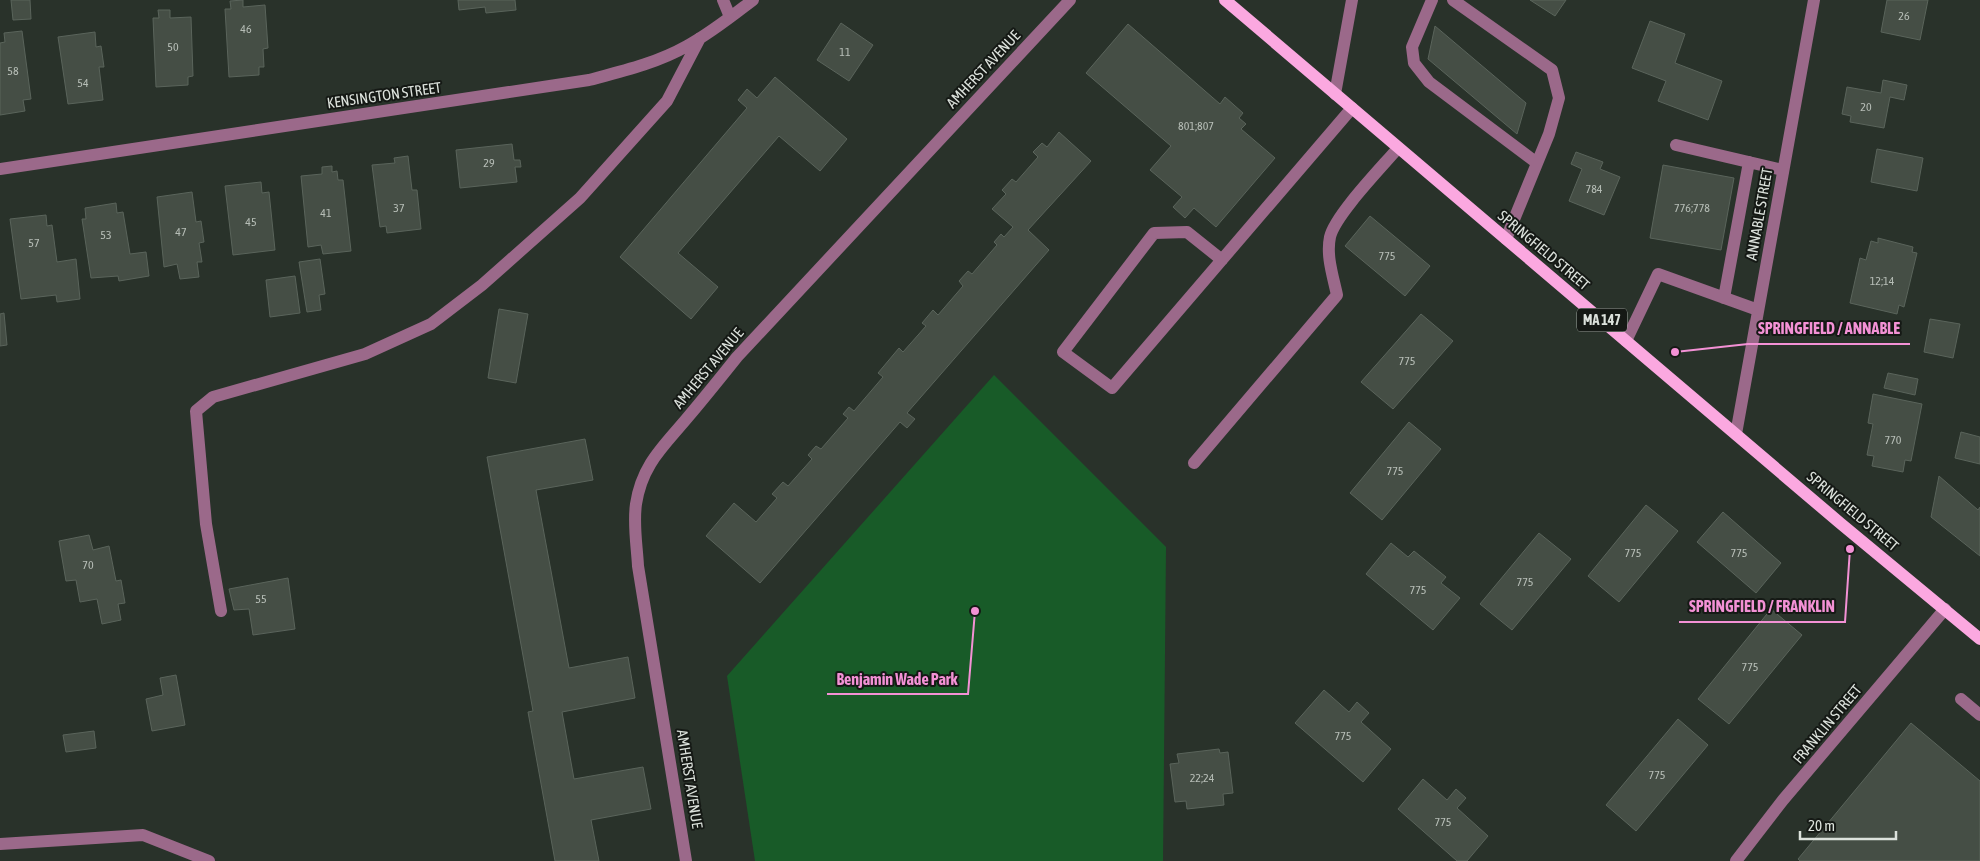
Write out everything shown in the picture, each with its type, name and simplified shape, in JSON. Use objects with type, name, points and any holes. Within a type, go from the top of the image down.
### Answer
[{"type":"main road","name":"SPRINGFIELD STREET","points":[[1225,0],[1980,639]]},
{"type":"street","points":[[723,0],[730,17]]},
{"type":"street","name":"KENSINGTON STREET","points":[[0,169],[589,80],[646,64],[686,46],[754,0]]},
{"type":"street","name":"AMHERST AVENUE","points":[[686,861],[638,566],[635,524],[636,504],[639,489],[650,461],[737,357],[1070,0]]},
{"type":"street","points":[[1335,94],[1352,0]]},
{"type":"street","points":[[1432,0],[1412,47],[1414,63],[1429,82],[1537,163]]},
{"type":"street","points":[[1453,0],[1552,70],[1558,98],[1549,134],[1506,239]]},
{"type":"street","name":"ANNABLE STREET","points":[[1736,434],[1814,0]]},
{"type":"street","points":[[221,611],[206,524],[196,411],[213,397],[365,354],[431,324],[482,285],[580,198],[667,101],[700,38]]},
{"type":"street","points":[[1222,260],[1187,232],[1154,233],[1063,352],[1112,388],[1222,260],[1352,108]]},
{"type":"street","points":[[1676,145],[1783,170]]},
{"type":"street","points":[[1194,462],[1337,295],[1329,256],[1330,236],[1346,208],[1398,148]]},
{"type":"street","points":[[1724,298],[1750,162]]},
{"type":"street","points":[[1626,341],[1658,274],[1758,310]]},
{"type":"street","name":"FRANKLIN STREET","points":[[1736,861],[1790,793],[1945,610]]},
{"type":"street","points":[[1961,699],[1980,715]]},
{"type":"street","points":[[0,844],[142,836],[210,861]]},
{"type":"green space","points":[[994,375],[1166,547],[1163,861],[755,861],[727,676]]},
{"type":"building","points":[[11,0],[30,0],[31,19],[13,20]]},
{"type":"building","points":[[243,0],[243,7],[265,5],[268,48],[263,49],[264,67],[259,67],[259,75],[229,77],[225,9],[231,9],[230,1]]},
{"type":"building","points":[[458,0],[515,0],[516,10],[486,13],[485,7],[459,10]]},
{"type":"building","points":[[1530,0],[1566,0],[1555,16]]},
{"type":"building","points":[[1887,0],[1928,0],[1920,40],[1881,32]]},
{"type":"building","points":[[158,10],[170,10],[170,18],[191,17],[193,76],[188,77],[188,85],[156,87],[153,18],[159,18]]},
{"type":"building","points":[[1650,21],[1685,34],[1675,63],[1722,81],[1708,120],[1658,101],[1666,81],[1632,68]]},
{"type":"building","points":[[841,23],[873,45],[849,81],[817,60]]},
{"type":"building","points":[[1128,24],[1220,104],[1225,97],[1243,113],[1239,118],[1246,124],[1241,129],[1275,158],[1216,227],[1194,208],[1185,218],[1173,207],[1182,197],[1150,170],[1171,146],[1086,73]]},
{"type":"building","points":[[1435,26],[1526,103],[1517,134],[1428,59]]},
{"type":"building","points":[[22,31],[31,99],[23,100],[25,111],[0,115],[0,43],[5,42],[4,33]]},
{"type":"building","points":[[95,32],[96,47],[101,46],[104,67],[99,67],[103,100],[68,104],[58,37]]},
{"type":"building","points":[[775,77],[847,139],[820,171],[779,136],[678,253],[718,287],[691,319],[620,257],[747,108],[738,100],[747,89],[757,98]]},
{"type":"building","points":[[1883,80],[1907,85],[1904,100],[1890,97],[1884,128],[1850,122],[1851,116],[1842,114],[1847,87],[1881,93]]},
{"type":"building","points":[[1059,132],[1091,161],[1028,230],[1049,250],[907,413],[915,419],[907,428],[900,422],[760,583],[706,536],[734,503],[756,522],[777,498],[772,494],[783,482],[788,486],[812,459],[808,455],[816,446],[821,449],[848,418],[843,414],[849,407],[854,411],[883,377],[878,373],[899,348],[903,352],[926,326],[922,323],[933,310],[938,315],[963,286],[959,281],[968,271],[972,274],[997,245],[994,242],[1001,234],[1004,237],[1013,227],[992,209],[1006,194],[1002,190],[1012,179],[1016,182],[1038,157],[1033,152],[1042,143],[1047,147]]},
{"type":"building","points":[[512,144],[514,160],[520,160],[521,167],[515,167],[517,182],[460,188],[456,150]]},
{"type":"building","points":[[1877,149],[1923,158],[1917,191],[1871,182]]},
{"type":"building","points":[[1576,152],[1603,162],[1600,169],[1620,177],[1604,215],[1569,201],[1582,169],[1571,164]]},
{"type":"building","points":[[408,156],[412,190],[417,190],[421,229],[387,233],[386,226],[380,227],[372,165],[395,163],[394,158]]},
{"type":"building","points":[[1663,165],[1734,178],[1721,250],[1650,238]]},
{"type":"building","points":[[332,166],[332,172],[337,171],[338,180],[343,180],[351,251],[323,254],[321,245],[308,247],[301,176],[322,174],[322,167]]},
{"type":"building","points":[[261,182],[262,193],[269,192],[275,250],[233,255],[225,186]]},
{"type":"building","points":[[192,192],[196,222],[201,221],[204,242],[199,243],[202,262],[197,262],[199,277],[180,279],[177,264],[164,267],[157,197]]},
{"type":"building","points":[[116,203],[117,213],[123,212],[130,254],[146,252],[149,276],[119,281],[118,276],[91,278],[82,219],[86,219],[85,208]]},
{"type":"building","points":[[46,215],[47,226],[52,225],[57,262],[76,259],[80,299],[57,302],[56,295],[21,299],[10,219]]},
{"type":"building","points":[[1370,216],[1430,266],[1405,296],[1345,246]]},
{"type":"building","points":[[1878,238],[1913,247],[1912,252],[1917,253],[1904,307],[1899,305],[1897,314],[1850,303],[1860,258],[1866,260],[1871,241],[1878,243]]},
{"type":"building","points":[[320,259],[325,294],[319,295],[321,310],[307,312],[299,262]]},
{"type":"building","points":[[295,276],[300,313],[270,317],[266,280]]},
{"type":"building","points":[[499,309],[528,314],[516,383],[488,378]]},
{"type":"building","points":[[4,313],[7,345],[0,346],[0,314]]},
{"type":"building","points":[[1421,314],[1453,341],[1393,409],[1361,382]]},
{"type":"building","points":[[1930,319],[1960,324],[1953,358],[1924,352]]},
{"type":"building","points":[[1888,373],[1918,379],[1915,395],[1884,388]]},
{"type":"building","points":[[1873,394],[1922,404],[1911,461],[1905,460],[1903,472],[1872,466],[1874,456],[1867,455],[1873,424],[1868,423]]},
{"type":"building","points":[[1409,422],[1441,449],[1382,520],[1350,493]]},
{"type":"building","points":[[1961,432],[1980,437],[1980,464],[1955,458]]},
{"type":"building","points":[[585,439],[593,480],[536,490],[569,668],[628,657],[635,698],[562,712],[574,779],[643,767],[651,809],[591,820],[599,861],[555,861],[528,712],[533,711],[487,457]]},
{"type":"building","points":[[1939,476],[1978,510],[1980,507],[1980,556],[1931,517]]},
{"type":"building","points":[[1646,505],[1678,531],[1619,602],[1588,576]]},
{"type":"building","points":[[1723,512],[1781,563],[1756,593],[1697,542]]},
{"type":"building","points":[[1539,533],[1571,559],[1512,630],[1480,604]]},
{"type":"building","points":[[89,535],[93,550],[109,546],[116,581],[121,580],[125,603],[118,604],[121,620],[102,624],[97,599],[80,602],[76,580],[66,581],[59,541]]},
{"type":"building","points":[[1391,543],[1408,557],[1414,551],[1446,577],[1441,583],[1460,598],[1433,630],[1366,574]]},
{"type":"building","points":[[288,578],[295,629],[253,635],[249,609],[234,610],[229,589]]},
{"type":"building","points":[[1771,609],[1802,635],[1729,724],[1698,699]]},
{"type":"building","points":[[176,675],[185,725],[152,731],[146,699],[163,695],[160,678]]},
{"type":"building","points":[[1324,690],[1349,712],[1357,702],[1369,713],[1361,722],[1391,749],[1363,782],[1295,723]]},
{"type":"building","points":[[1678,719],[1708,745],[1636,831],[1606,805]]},
{"type":"building","points":[[1911,723],[1980,781],[1980,861],[1800,861],[1798,859]]},
{"type":"building","points":[[94,731],[96,748],[66,752],[63,735]]},
{"type":"building","points":[[1219,749],[1220,753],[1228,752],[1233,793],[1223,794],[1224,805],[1187,809],[1186,801],[1175,802],[1170,764],[1179,763],[1177,754]]},
{"type":"building","points":[[1423,779],[1447,800],[1456,789],[1466,798],[1457,808],[1488,836],[1467,861],[1457,861],[1398,809]]},
{"type":"place","name":"SPRINGFIELD / ANNABLE","points":[[1675,352]]},
{"type":"place","name":"SPRINGFIELD / FRANKLIN","points":[[1850,549]]},
{"type":"place","name":"Benjamin Wade Park","points":[[975,611]]}]
